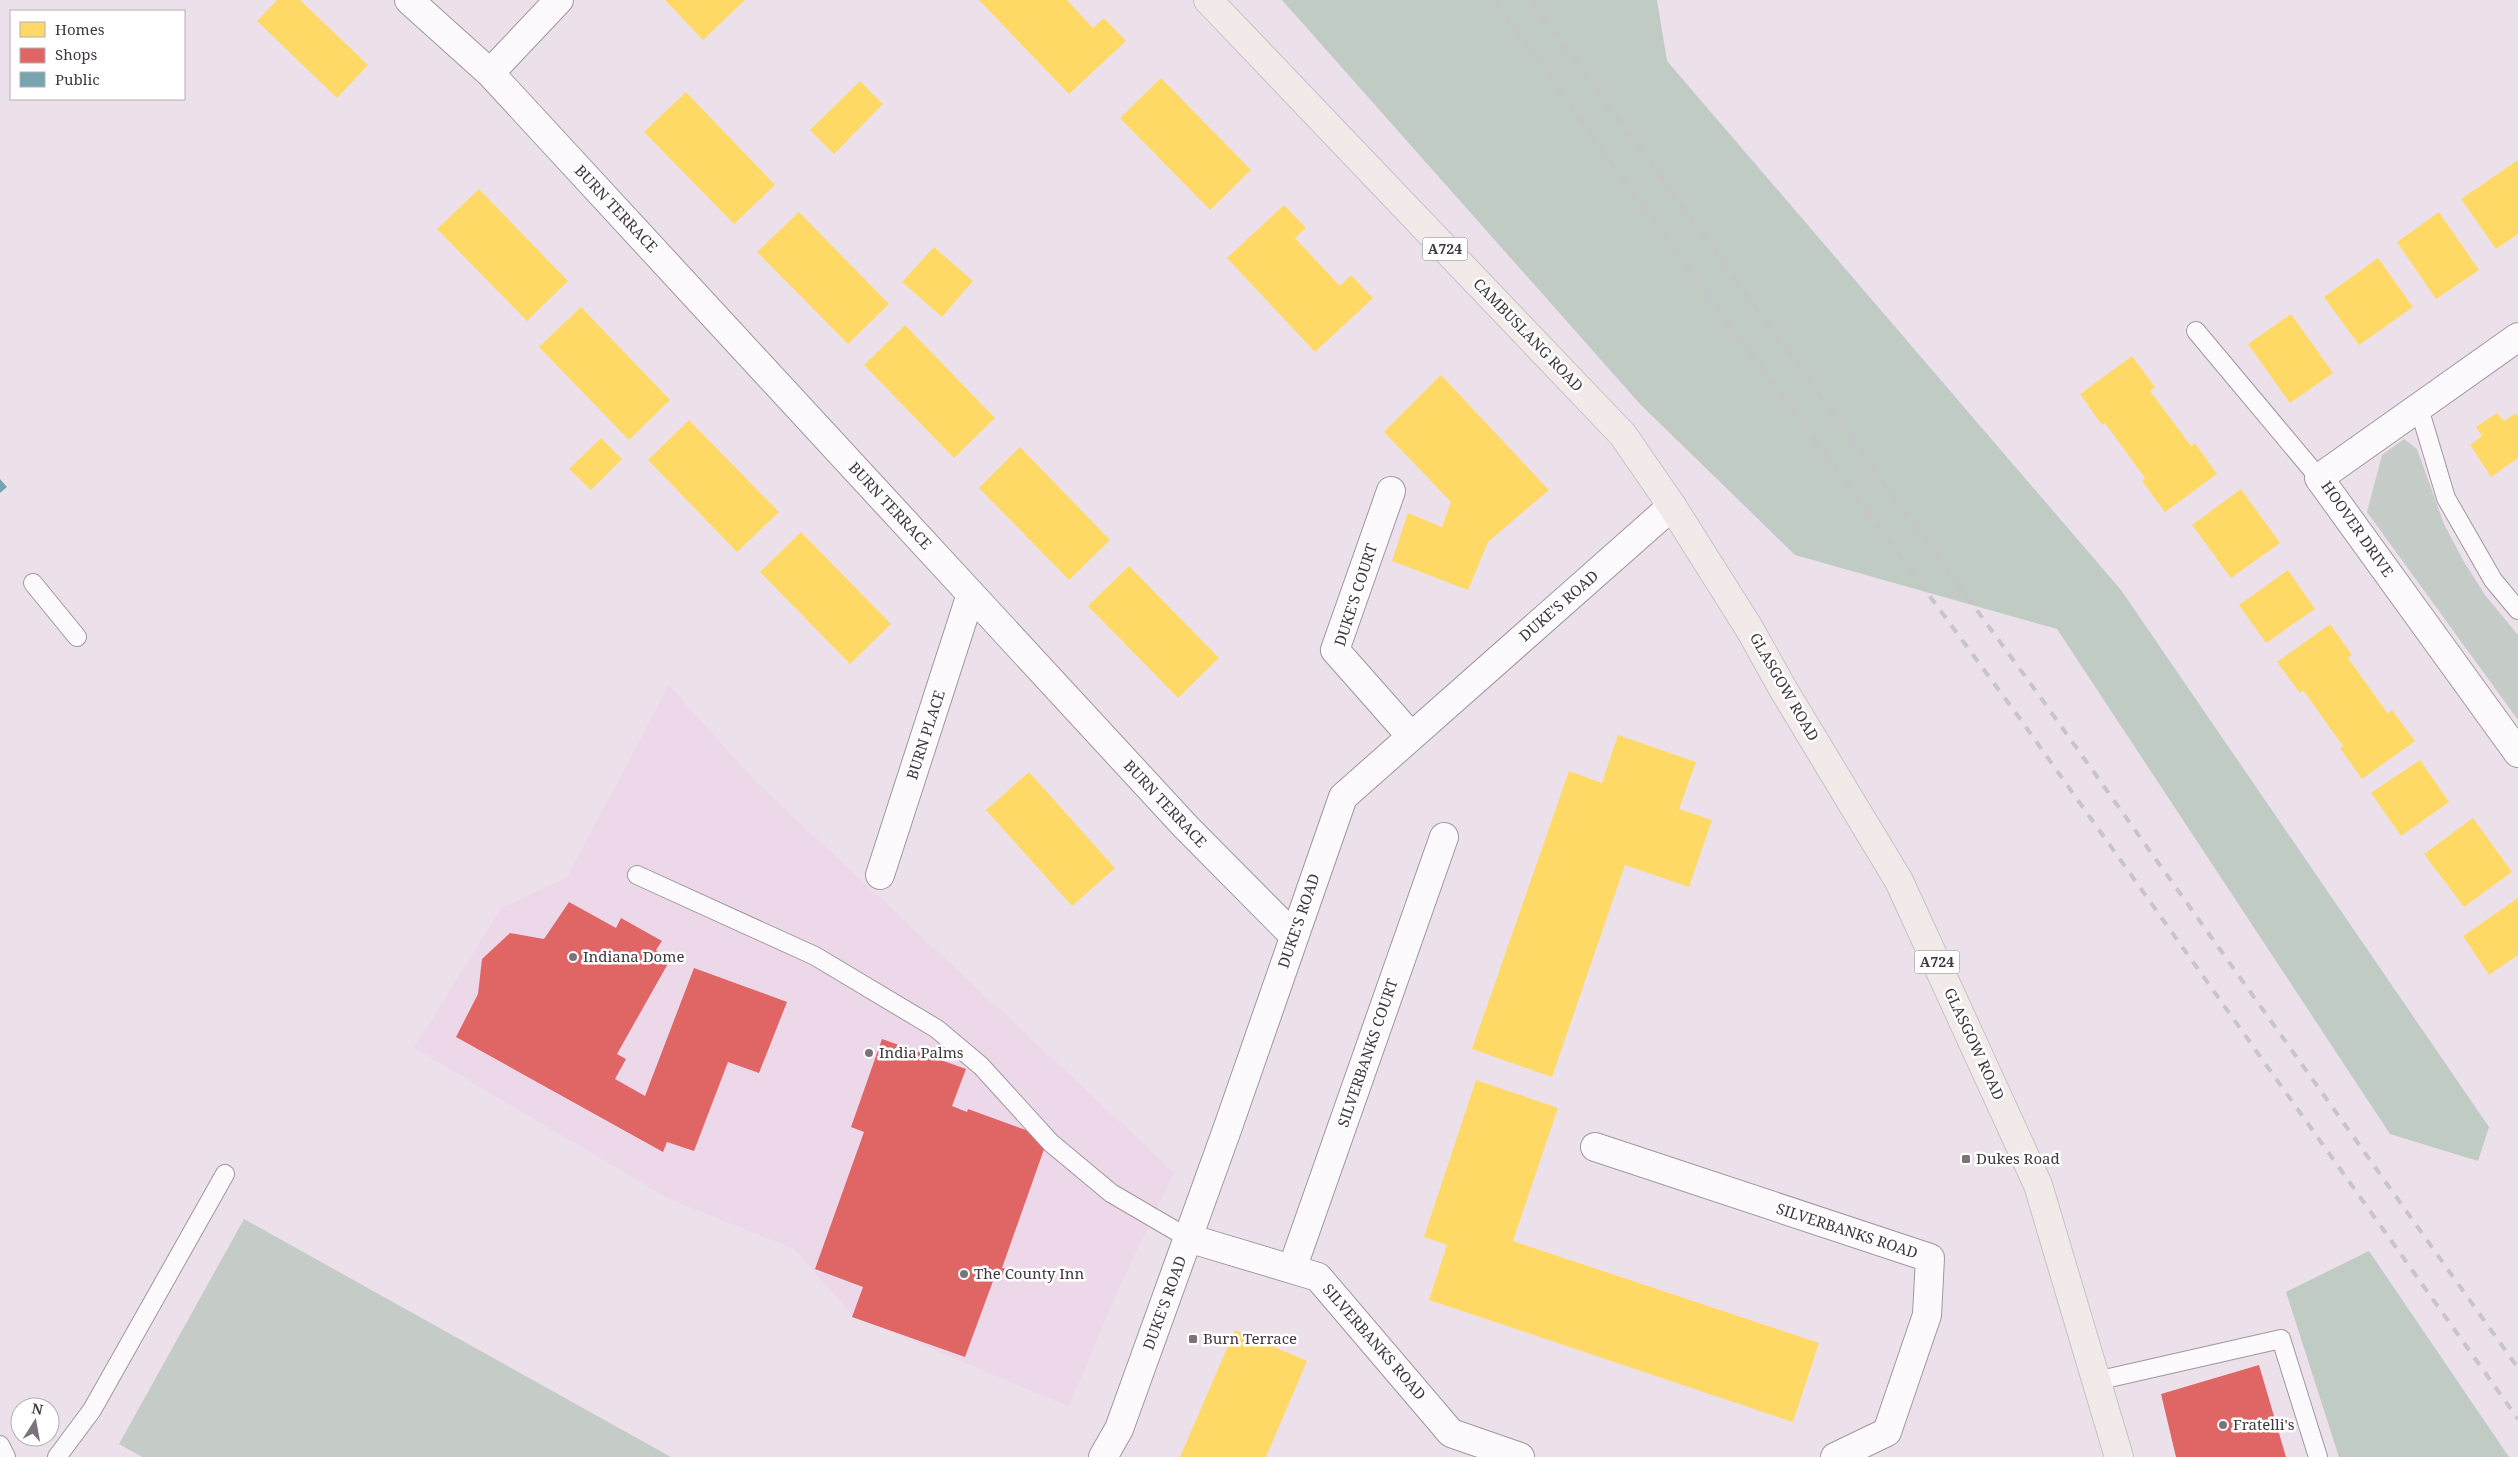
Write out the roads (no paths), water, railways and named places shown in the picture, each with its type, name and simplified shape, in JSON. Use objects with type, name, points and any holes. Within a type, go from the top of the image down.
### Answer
[{"type":"main road","name":"CAMBUSLANG ROAD","points":[[1208,0],[1622,434],[1672,506]]},
{"type":"main road","name":"GLASGOW ROAD","points":[[1672,506],[1749,628],[1783,689],[1899,881],[2038,1185],[2119,1457]]},
{"type":"street","name":"BURN TERRACE","points":[[408,0],[490,73],[1186,827],[1294,936]]},
{"type":"street","points":[[490,73],[559,0]]},
{"type":"street","name":"HOOVER DRIVE","points":[[2518,337],[2319,478],[2518,754]]},
{"type":"street","name":"DUKE'S COURT","points":[[1391,491],[1334,650],[1410,735]]},
{"type":"street","name":"DUKE'S ROAD","points":[[1103,1457],[1119,1429],[1343,797],[1410,735],[1672,506]]},
{"type":"street","name":"BURN PLACE","points":[[880,875],[971,594]]},
{"type":"street","name":"SILVERBANKS COURT","points":[[1292,1269],[1444,837]]},
{"type":"street","name":"SILVERBANKS ROAD","points":[[1595,1148],[1930,1258],[1927,1315],[1887,1432],[1835,1457]]},
{"type":"street","name":"SILVERBANKS ROAD","points":[[1188,1238],[1318,1277],[1451,1433],[1520,1457]]},
{"type":"lane","points":[[2196,331],[2319,478]]},
{"type":"lane","points":[[2419,408],[2446,498],[2493,580],[2518,610]]},
{"type":"lane","points":[[33,583],[77,637]]},
{"type":"lane","points":[[637,874],[815,956],[937,1029],[981,1066],[1051,1143],[1103,1187],[1188,1238]]},
{"type":"lane","points":[[57,1457],[92,1410],[225,1174]]},
{"type":"lane","points":[[2096,1381],[2281,1339],[2318,1457]]},
{"type":"lane","points":[[0,1445],[6,1457]]},
{"type":"railway","points":[[1495,0],[1627,185],[2018,716],[2518,1419]]},
{"type":"railway","points":[[1531,0],[2041,698],[2518,1368]]},
{"type":"place","name":"Indiana Dome","points":[[573,957]]},
{"type":"place","name":"India Palms","points":[[869,1053]]},
{"type":"place","name":"Dukes Road","points":[[1966,1159]]},
{"type":"place","name":"The County Inn","points":[[964,1274]]},
{"type":"place","name":"Burn Terrace","points":[[1193,1339]]},
{"type":"place","name":"Fratelli's","points":[[2223,1425]]}]
